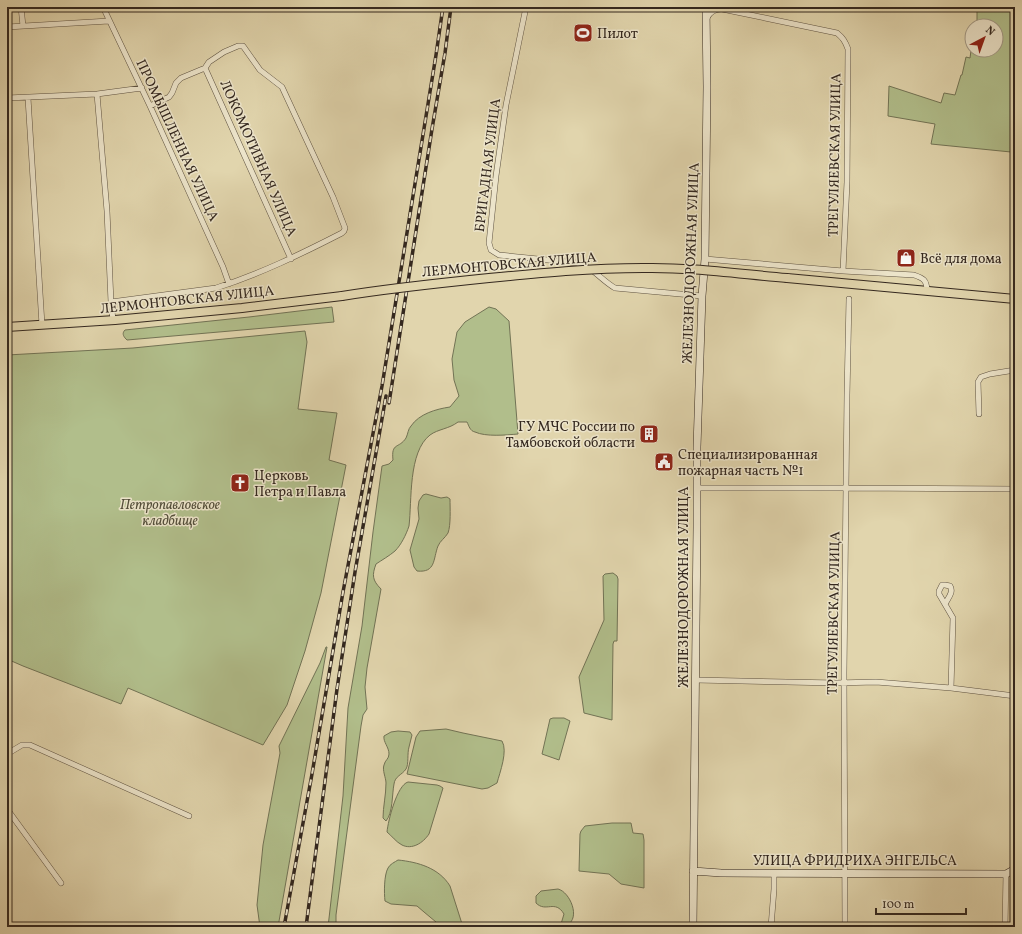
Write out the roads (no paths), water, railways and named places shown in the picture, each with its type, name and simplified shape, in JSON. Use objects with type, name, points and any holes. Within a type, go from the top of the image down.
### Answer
[{"type":"main road","name":"ЛЕРМОНТОВСКАЯ УЛИЦА","points":[[7,327],[113,320],[242,308],[451,282],[598,269],[644,268],[694,270],[1015,299]]},
{"type":"street","points":[[22,7],[23,26]]},
{"type":"street","name":"ПРОМЫШЛЕННАЯ УЛИЦА","points":[[103,7],[142,88],[223,267],[229,284]]},
{"type":"street","name":"БРИГАДНАЯ УЛИЦА","points":[[526,7],[506,105],[496,176],[489,243],[491,250],[499,255],[577,262],[596,272],[607,283],[615,288],[702,296]]},
{"type":"street","name":"ЖЕЛЕЗНОДОРОЖНАЯ УЛИЦА","points":[[693,927],[698,415],[702,296],[705,259],[707,94],[706,7]]},
{"type":"street","points":[[706,20],[712,11],[720,8]]},
{"type":"street","name":"ТРЕГУЛЯЕВСКАЯ УЛИЦА","points":[[720,8],[837,34],[845,41],[848,49],[847,167],[843,271]]},
{"type":"street","points":[[7,28],[109,21]]},
{"type":"street","points":[[111,302],[216,288],[229,284],[291,258],[342,233],[345,228],[333,197],[282,87],[260,70],[243,46],[238,46],[224,52],[209,62],[205,68],[181,78],[176,83],[172,93],[169,96],[150,106]]},
{"type":"street","name":"ЛОКОМОТИВНАЯ УЛИЦА","points":[[205,68],[291,258]]},
{"type":"street","points":[[7,98],[97,94],[142,88]]},
{"type":"street","points":[[97,94],[107,211],[113,320]]},
{"type":"street","points":[[28,98],[42,324]]},
{"type":"street","points":[[705,259],[843,271],[914,275],[922,278],[926,283],[927,291]]},
{"type":"street","name":"ТРЕГУЛЯЕВСКАЯ УЛИЦА","points":[[845,927],[844,682],[849,299]]},
{"type":"street","points":[[979,414],[978,382],[981,377],[1015,370]]},
{"type":"street","points":[[697,488],[1015,489]]},
{"type":"street","points":[[945,604],[953,618],[951,688]]},
{"type":"street","points":[[696,680],[876,682],[951,688],[1015,696]]},
{"type":"street","points":[[7,754],[22,745],[30,745],[189,816]]},
{"type":"street","points":[[7,809],[61,884]]},
{"type":"street","name":"УЛИЦА ФРИДРИХА ЭНГЕЛЬСА","points":[[693,871],[721,873],[1006,874],[1015,869]]},
{"type":"street","points":[[772,927],[774,873]]},
{"type":"street","points":[[1005,927],[1006,874]]},
{"type":"railway","points":[[284,927],[343,592],[382,386],[443,7]]},
{"type":"railway","points":[[389,403],[451,7]]},
{"type":"railway","points":[[306,927],[337,689],[355,572],[386,396]]},
{"type":"place","name":"Пилот","points":[[583,33]]},
{"type":"place","name":"Всё для дома","points":[[906,258]]},
{"type":"place","name":"ГУ МЧС России по Тамбовской области","points":[[649,434]]},
{"type":"place","name":"Специализированная пожарная часть №1","points":[[664,462]]},
{"type":"place","name":"Церковь Петра и Павла","points":[[240,483]]},
{"type":"park label","name":"Петропавловское кладбище","points":[[170,512]]}]
